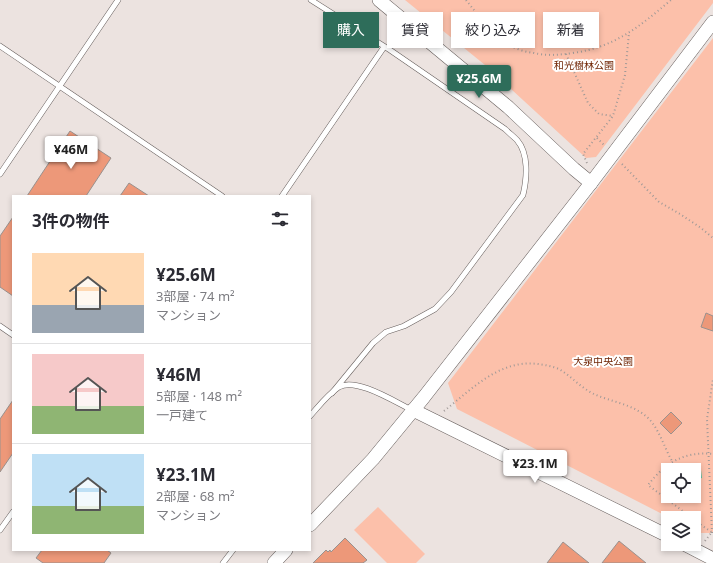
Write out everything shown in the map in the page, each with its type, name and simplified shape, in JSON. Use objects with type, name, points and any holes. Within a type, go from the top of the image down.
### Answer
[{"type":"street","points":[[379,0],[508,107],[591,183]]},
{"type":"street","points":[[311,524],[373,459],[413,410],[591,183],[713,22]]},
{"type":"street","points":[[413,410],[661,533]]},
{"type":"street","points":[[274,563],[285,551]]},
{"type":"street","points":[[698,551],[713,559]]},
{"type":"lane","points":[[0,174],[118,0]]},
{"type":"lane","points":[[311,0],[384,47],[505,129],[518,141],[527,166],[523,195],[452,292],[435,309],[411,323],[386,332],[373,344],[332,393],[311,415]]},
{"type":"lane","points":[[0,46],[221,195]]},
{"type":"lane","points":[[283,195],[384,47]]},
{"type":"lane","points":[[0,326],[12,334]]},
{"type":"lane","points":[[332,393],[340,386],[349,384],[359,385],[413,410]]},
{"type":"lane","points":[[0,530],[12,513]]},
{"type":"lane","points":[[223,563],[232,551]]},
{"type":"path","points":[[466,0],[494,34],[510,46],[547,56],[588,51],[608,44],[629,33],[671,0]]},
{"type":"path","points":[[583,154],[613,116],[625,75],[629,33]]},
{"type":"path","points":[[566,54],[588,103],[599,114],[613,116]]},
{"type":"path","points":[[613,154],[659,202],[702,228],[713,238]]},
{"type":"path","points":[[433,420],[479,382],[496,371],[509,366],[524,363],[548,365],[558,369],[592,393],[632,408],[649,419],[656,429],[672,461]]},
{"type":"path","points":[[713,379],[707,419],[713,532]]},
{"type":"path","points":[[682,511],[648,485],[658,473],[672,461],[689,455],[713,454]]},
{"type":"path","points":[[701,524],[713,532]]},
{"type":"green space","name":"和光樹林公園","points":[[405,0],[713,0],[713,3],[596,157],[586,158],[485,65],[464,48],[535,48],[535,12],[451,12],[451,37],[443,31],[443,12],[420,12]]},
{"type":"green space","name":"大泉中央公園","points":[[713,38],[713,533],[701,533],[701,511],[661,511],[661,513],[457,409],[448,383]]},
{"type":"green space","points":[[378,507],[425,554],[416,563],[387,563],[354,530]]},
{"type":"building","points":[[70,131],[111,158],[87,195],[28,195]]},
{"type":"building","points":[[129,183],[147,195],[121,195]]},
{"type":"building","points":[[12,218],[12,295],[0,287],[0,236]]},
{"type":"building","points":[[706,313],[713,316],[713,331],[701,327]]},
{"type":"building","points":[[12,401],[12,454],[0,472],[0,419]]},
{"type":"building","points":[[671,412],[682,423],[671,434],[660,423]]},
{"type":"building","points":[[345,538],[367,560],[363,563],[313,563],[326,550],[328,552],[330,550],[331,552]]},
{"type":"building","points":[[619,541],[646,563],[602,563]]},
{"type":"building","points":[[563,542],[589,563],[547,563]]},
{"type":"building","points":[[41,551],[108,551],[111,553],[104,563],[43,563],[36,558]]}]
